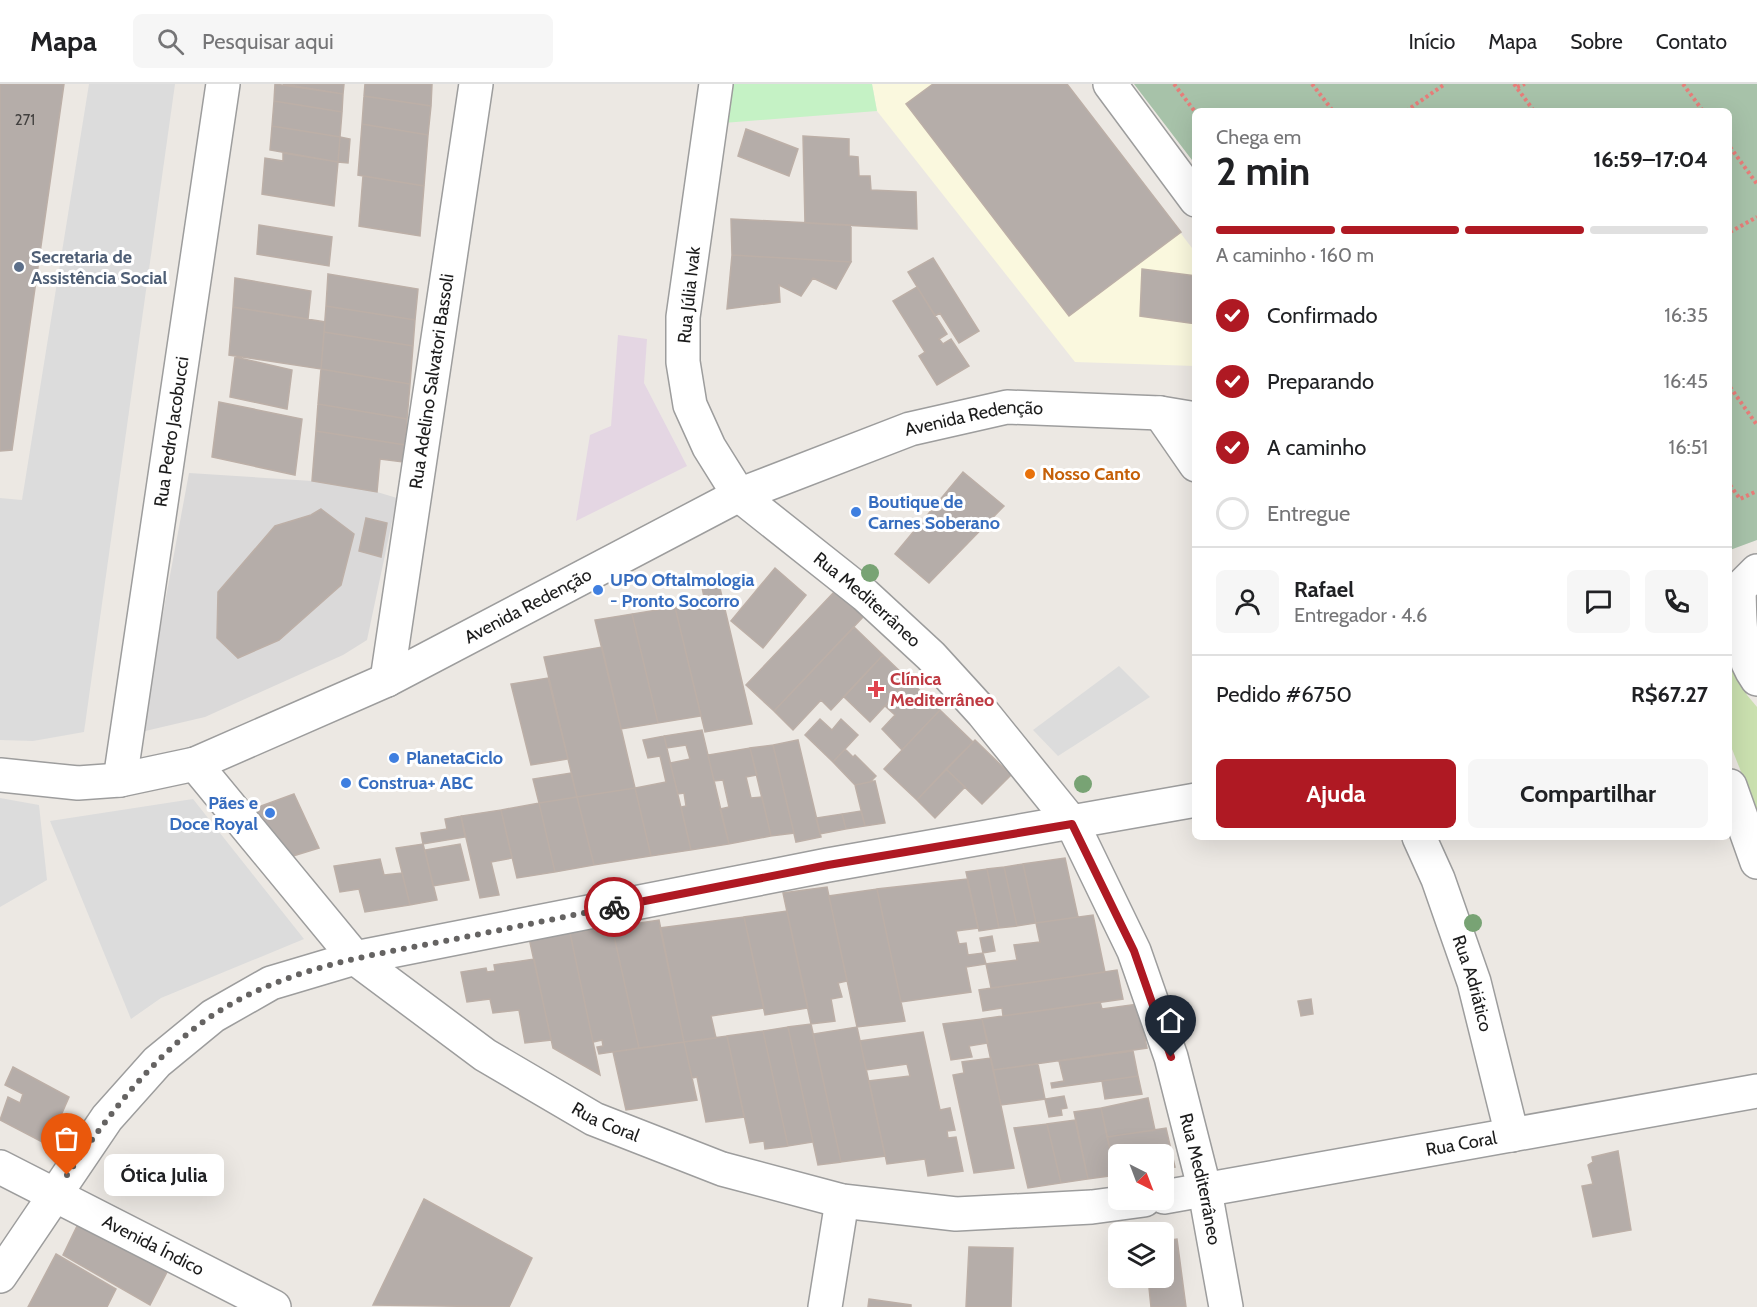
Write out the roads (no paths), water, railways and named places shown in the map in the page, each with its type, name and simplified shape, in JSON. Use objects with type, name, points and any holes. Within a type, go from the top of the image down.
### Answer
[{"type":"street","name":"Rua Pedro Jacobucci","points":[[120,780],[223,84]]},
{"type":"street","name":"Rua Adelino Salvatori Bassoli","points":[[387,680],[476,84]]},
{"type":"street","name":"Rua Júlia Ivak","points":[[716,84],[683,318],[683,362],[690,405],[709,447],[739,495]]},
{"type":"street","points":[[1110,84],[1192,195]]},
{"type":"street","name":"Avenida Redenção","points":[[0,775],[78,783],[120,780],[195,764],[387,680],[739,495],[910,429],[1007,407],[1160,413],[1192,418]]},
{"type":"street","points":[[1160,413],[1192,459]]},
{"type":"street","name":"Rua Mediterrâneo","points":[[739,495],[865,595],[931,656],[983,713],[1072,824],[1134,951],[1171,1057],[1205,1191],[1226,1307]]},
{"type":"street","points":[[1746,586],[1741,633],[1746,657],[1757,679]]},
{"type":"street","name":"Rua Coral","points":[[195,764],[355,958],[485,1055],[594,1119],[722,1169],[842,1201],[956,1214],[1108,1206]]},
{"type":"street","points":[[1732,792],[1757,862]]},
{"type":"street","points":[[0,1276],[107,1118],[157,1062],[213,1016],[271,983],[355,958],[828,865],[1072,824],[1192,801]]},
{"type":"street","name":"Rua Adriático","points":[[1420,840],[1438,879],[1474,982],[1512,1135]]},
{"type":"street","name":"Rua Coral","points":[[1174,1196],[1757,1091]]},
{"type":"street","name":"Avenida Índico","points":[[0,1167],[274,1307]]},
{"type":"street","points":[[825,1307],[842,1201]]},
{"type":"place","name":"Secretaria de Assistência Social","points":[[19,267]]},
{"type":"place","name":"Nosso Canto","points":[[1030,474]]},
{"type":"place","name":"Boutique de Carnes Soberano","points":[[856,512]]},
{"type":"place","name":"UPO Oftalmologia - Pronto Socorro","points":[[598,590]]},
{"type":"place","name":"Clínica Mediterrâneo","points":[[876,689]]},
{"type":"place","name":"PlanetaCiclo","points":[[394,758]]},
{"type":"place","name":"Construa+ ABC","points":[[346,783]]},
{"type":"place","name":"Pães e Doce Royal","points":[[270,813]]},
{"type":"place","name":"Ótica Julia","points":[[67,1175]]}]
